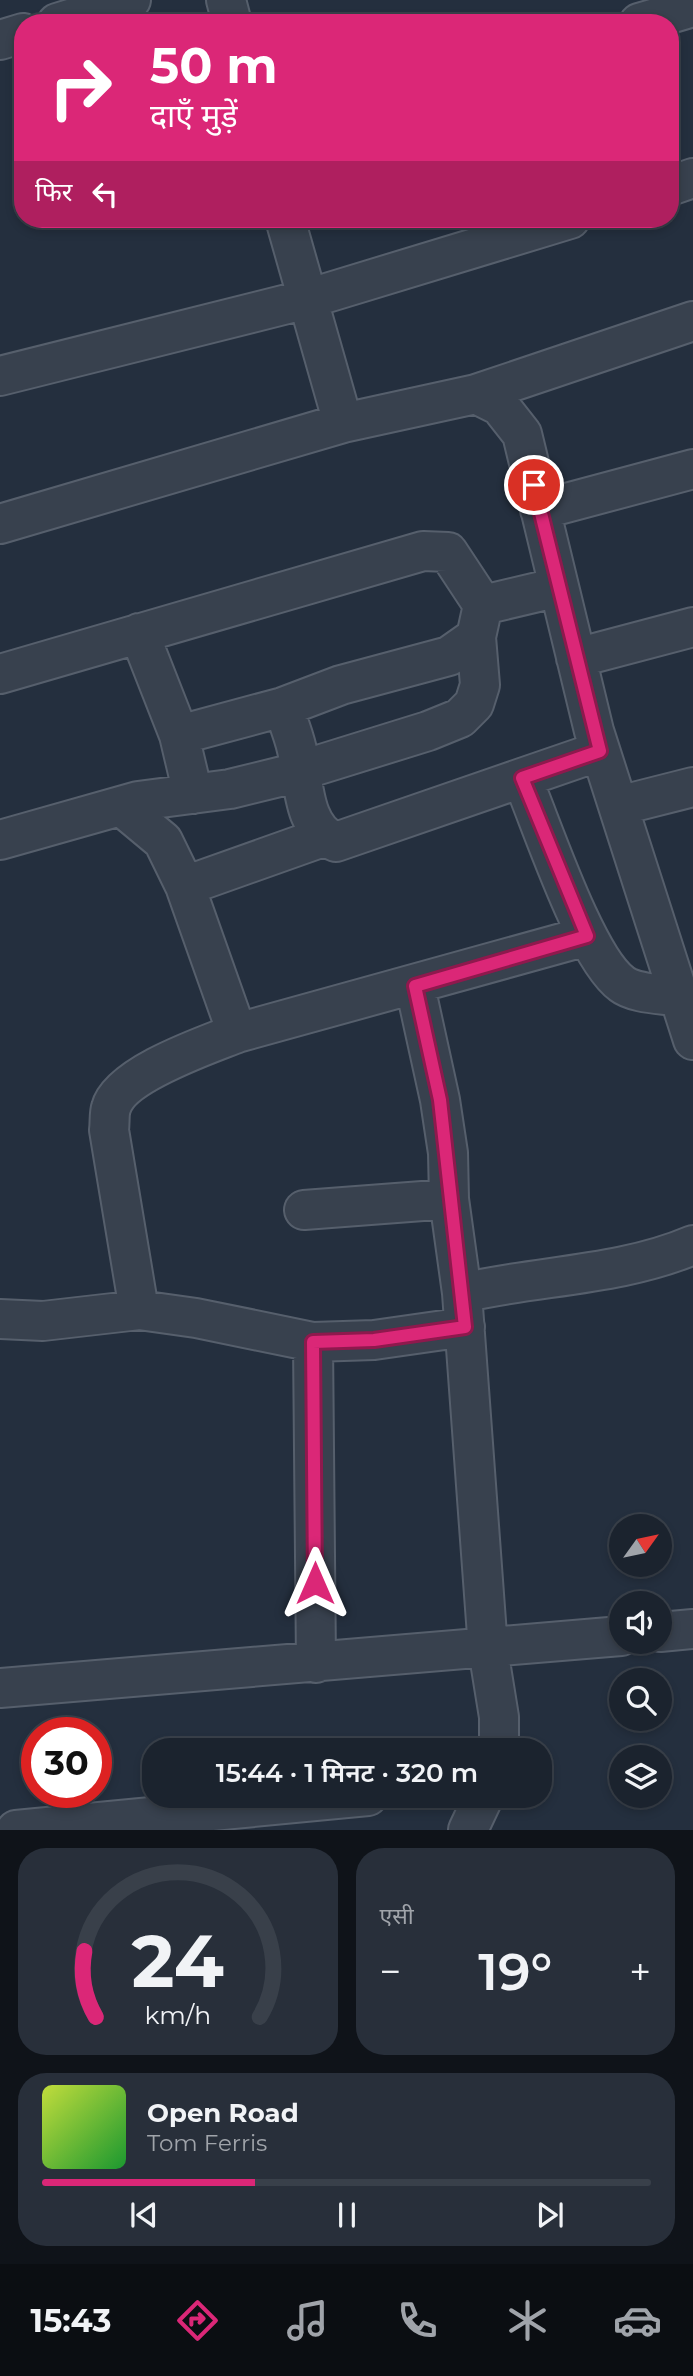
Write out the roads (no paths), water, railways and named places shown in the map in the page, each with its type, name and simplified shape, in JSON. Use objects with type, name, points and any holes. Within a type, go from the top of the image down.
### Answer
[{"type":"street","points":[[86,14],[131,0]]},
{"type":"street","points":[[669,14],[693,7]]},
{"type":"street","points":[[287,228],[343,423]]},
{"type":"street","points":[[0,376],[307,299],[540,228]]},
{"type":"street","points":[[0,524],[343,423],[476,394],[693,321]]},
{"type":"street","points":[[476,394],[500,406],[522,434],[600,751],[693,1040]]},
{"type":"street","points":[[540,510],[693,469]]},
{"type":"street","points":[[0,674],[423,551],[448,552],[480,621],[480,685],[474,704],[460,718],[428,731],[230,789],[121,806],[0,840]]},
{"type":"street","points":[[179,735],[283,707],[341,685],[449,656],[480,621],[559,587]]},
{"type":"street","points":[[576,657],[693,628]]},
{"type":"street","points":[[139,633],[179,735],[193,794]]},
{"type":"street","points":[[283,707],[297,750],[313,821],[323,837],[336,842],[600,751]]},
{"type":"street","points":[[522,778],[587,936],[607,971],[624,986],[679,997]]},
{"type":"street","points":[[618,806],[693,787]]},
{"type":"street","points":[[121,806],[163,841],[186,886],[237,1033]]},
{"type":"street","points":[[186,886],[323,837]]},
{"type":"street","points":[[139,1310],[109,1130],[111,1106],[133,1083],[168,1060],[237,1033],[415,986],[587,936]]},
{"type":"street","points":[[415,986],[440,1100],[448,1153],[449,1199],[464,1310],[488,1649],[499,1717],[499,1738]]},
{"type":"street","points":[[304,1210],[449,1199]]},
{"type":"street","points":[[0,1319],[43,1321],[139,1310],[197,1318],[313,1342],[374,1340],[464,1310],[502,1284],[628,1266],[693,1245]]},
{"type":"street","points":[[313,1342],[316,1663]]},
{"type":"street","points":[[672,1631],[693,1629]]},
{"type":"street","points":[[0,1688],[609,1637]]},
{"type":"street","points":[[16,1830],[244,1808]]}]
